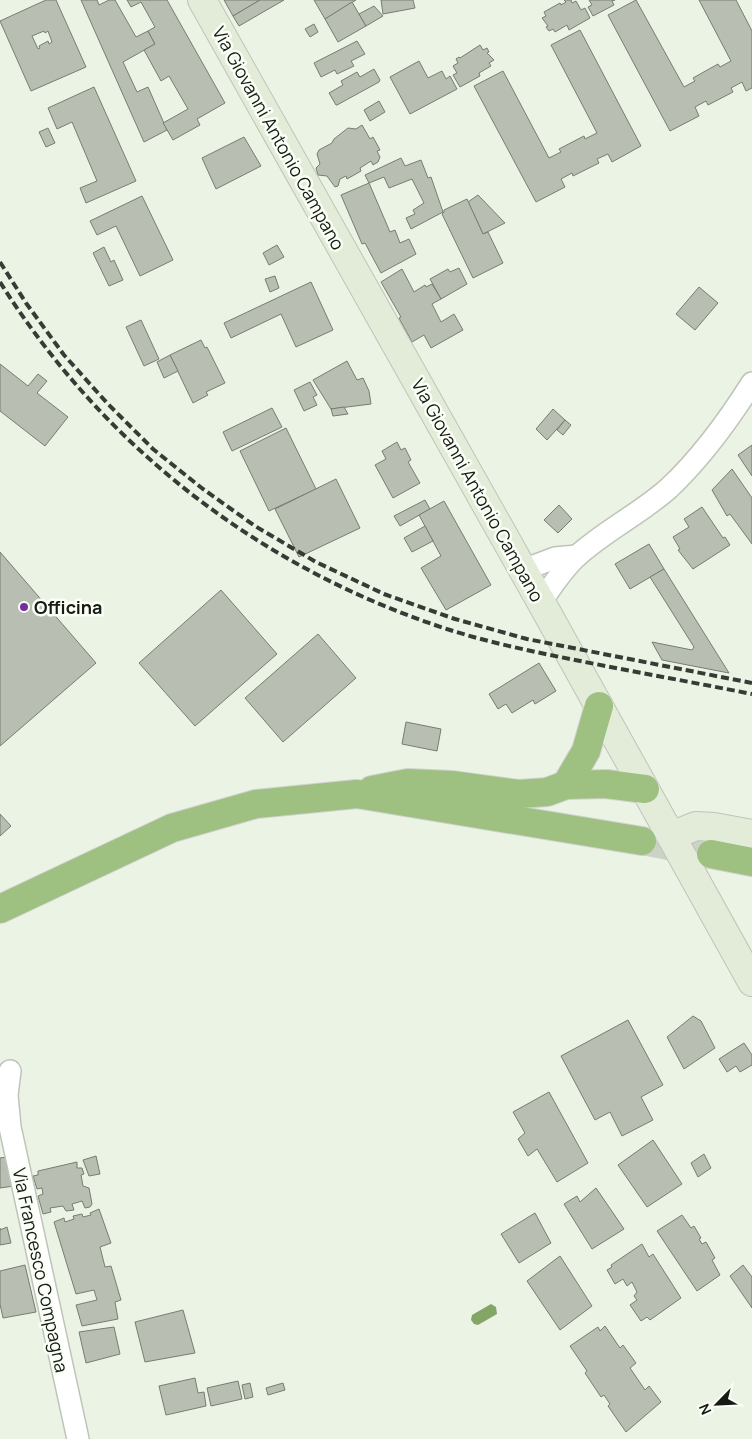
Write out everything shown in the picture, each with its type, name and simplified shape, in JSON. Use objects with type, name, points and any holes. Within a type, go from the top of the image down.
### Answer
[{"type":"highway","points":[[566,785],[586,751],[599,706]]},
{"type":"highway","points":[[1,908],[172,828],[256,804],[357,794],[408,783],[452,785],[519,794],[547,792],[566,785],[606,784],[645,788]]},
{"type":"highway","points":[[357,794],[642,841]]},
{"type":"highway","points":[[711,854],[752,862]]},
{"type":"main road","name":"Via Giovanni Antonio Campano","points":[[202,0],[541,602],[752,982]]},
{"type":"main road","points":[[645,788],[684,812],[714,827]]},
{"type":"main road","points":[[671,836],[696,826],[714,827],[752,834]]},
{"type":"street","points":[[541,602],[562,571],[577,556],[631,518],[669,488],[702,452],[732,414],[752,383]]},
{"type":"street","points":[[523,570],[555,558],[577,556]]},
{"type":"street","name":"Via Francesco Compagna","points":[[10,1071],[7,1095],[10,1127],[78,1439]]},
{"type":"shaded area","points":[[491,1304],[496,1307],[497,1314],[478,1325],[474,1324],[471,1320],[472,1315]]},
{"type":"building","points":[[46,0],[56,0],[86,67],[31,91],[0,21]],"holes":[[[44,31],[45,33],[48,31],[52,42],[49,44],[48,41],[39,46],[40,48],[38,49],[32,36]]]},
{"type":"building","points":[[81,0],[97,0],[99,5],[109,0],[115,0],[136,37],[148,31],[155,44],[123,62],[137,92],[148,87],[167,130],[144,142]]},
{"type":"building","points":[[127,0],[167,0],[225,103],[197,119],[200,125],[173,140],[163,123],[188,109],[169,76],[161,81],[144,50],[155,44],[148,31],[155,27],[141,2],[131,7]]},
{"type":"building","points":[[224,0],[260,0],[233,16]]},
{"type":"building","points":[[260,0],[284,0],[239,26],[233,16]]},
{"type":"building","points":[[314,0],[356,0],[325,19]]},
{"type":"building","points":[[381,0],[413,0],[415,8],[383,14]]},
{"type":"building","points":[[564,0],[571,0],[572,3],[576,1],[581,10],[585,8],[590,18],[569,30],[567,25],[555,32],[553,29],[549,31],[542,18],[546,16],[544,12],[560,3],[561,5],[566,2]]},
{"type":"building","points":[[589,0],[615,0],[612,1],[614,5],[593,16],[588,7],[592,5]]},
{"type":"building","points":[[636,0],[684,87],[695,81],[693,78],[718,64],[720,67],[731,61],[699,0],[736,0],[752,31],[752,88],[746,91],[742,82],[731,88],[733,92],[708,105],[706,101],[695,107],[699,116],[670,131],[608,15]]},
{"type":"building","points":[[352,2],[366,26],[338,42],[325,19]]},
{"type":"building","points":[[374,6],[383,16],[366,26],[359,14]]},
{"type":"building","points":[[314,24],[318,32],[310,37],[305,29]]},
{"type":"building","points":[[580,30],[641,146],[612,162],[608,154],[597,159],[599,163],[573,176],[572,173],[561,179],[565,187],[536,202],[474,86],[503,71],[549,158],[561,152],[559,149],[584,136],[585,139],[597,133],[551,45]]},
{"type":"building","points":[[357,41],[365,54],[351,61],[354,66],[337,74],[335,70],[321,77],[314,63]]},
{"type":"building","points":[[480,45],[483,50],[487,48],[489,52],[487,53],[494,60],[489,63],[491,66],[479,73],[480,76],[460,87],[453,75],[457,73],[453,66],[458,63],[456,59]]},
{"type":"building","points":[[419,61],[428,78],[442,71],[446,79],[450,76],[457,89],[410,114],[390,77]]},
{"type":"building","points":[[374,69],[380,80],[379,82],[336,105],[329,93],[343,85],[341,81],[357,72],[360,77]]},
{"type":"building","points":[[94,87],[136,181],[86,203],[80,188],[97,181],[72,122],[57,129],[48,108]]},
{"type":"building","points":[[379,101],[385,112],[370,121],[364,110]]},
{"type":"building","points":[[362,125],[370,139],[373,137],[380,150],[377,151],[380,157],[378,162],[373,165],[371,161],[360,168],[361,171],[347,179],[346,176],[340,179],[338,186],[335,187],[327,176],[318,175],[316,168],[320,164],[317,154],[319,150],[332,143],[334,139],[348,128],[356,129]]},
{"type":"building","points":[[48,128],[55,143],[46,147],[39,132]]},
{"type":"building","points":[[244,137],[261,166],[216,189],[202,158]]},
{"type":"building","points":[[401,158],[405,166],[421,160],[428,178],[431,177],[443,212],[411,229],[406,218],[415,214],[413,210],[424,203],[412,179],[389,188],[384,177],[369,183],[365,175]]},
{"type":"building","points":[[369,183],[390,232],[395,230],[400,243],[409,239],[416,254],[381,273],[365,243],[362,244],[341,195]]},
{"type":"building","points":[[478,195],[505,223],[483,234],[468,202]]},
{"type":"building","points":[[142,196],[173,260],[140,276],[116,226],[97,235],[90,221]]},
{"type":"building","points":[[467,199],[483,234],[488,232],[503,263],[473,278],[442,214],[444,210]]},
{"type":"building","points":[[277,245],[284,257],[269,265],[263,253]]},
{"type":"building","points":[[104,247],[111,262],[114,260],[123,280],[109,286],[93,253]]},
{"type":"building","points":[[459,268],[467,284],[441,299],[430,279],[448,269],[450,272]]},
{"type":"building","points":[[402,269],[414,292],[425,285],[426,287],[432,284],[441,299],[432,304],[441,322],[454,314],[463,330],[431,348],[424,335],[412,342],[399,318],[401,317],[381,282]]},
{"type":"building","points":[[275,276],[279,288],[270,292],[265,279]]},
{"type":"building","points":[[311,282],[333,330],[296,347],[281,314],[231,338],[224,323]]},
{"type":"building","points":[[699,287],[718,303],[695,330],[676,314]]},
{"type":"building","points":[[141,320],[159,359],[144,366],[126,327]]},
{"type":"building","points":[[201,340],[205,348],[207,347],[225,383],[206,392],[208,395],[193,403],[170,355]]},
{"type":"building","points":[[170,355],[178,371],[164,378],[157,362]]},
{"type":"building","points":[[347,361],[357,380],[363,378],[369,391],[371,404],[331,409],[313,380]]},
{"type":"building","points":[[0,364],[28,386],[38,374],[47,381],[37,393],[68,417],[45,446],[0,411]]},
{"type":"building","points":[[310,382],[317,395],[313,397],[317,405],[304,411],[294,390]]},
{"type":"building","points":[[344,407],[348,414],[333,416],[331,409]]},
{"type":"building","points":[[272,408],[282,427],[232,451],[223,432]]},
{"type":"building","points":[[553,409],[565,420],[547,440],[536,429]]},
{"type":"building","points":[[565,420],[571,425],[563,435],[557,430]]},
{"type":"building","points":[[286,428],[316,489],[269,511],[240,451]]},
{"type":"building","points":[[397,442],[401,450],[405,448],[411,460],[408,462],[420,483],[393,498],[375,465],[386,459],[382,451]]},
{"type":"building","points":[[752,445],[752,476],[738,455]]},
{"type":"building","points":[[732,469],[752,498],[752,544],[730,514],[727,516],[712,490]]},
{"type":"building","points":[[336,479],[360,528],[299,557],[275,509]]},
{"type":"building","points":[[425,500],[430,509],[400,526],[394,516]]},
{"type":"building","points":[[444,501],[491,585],[446,610],[421,568],[441,556],[419,515]]},
{"type":"building","points":[[559,505],[572,519],[558,533],[544,520]]},
{"type":"building","points":[[702,507],[730,545],[693,569],[678,550],[680,549],[673,537],[689,527],[684,519]]},
{"type":"building","points":[[425,526],[433,541],[412,552],[404,538]]},
{"type":"building","points":[[649,544],[664,569],[630,589],[615,564]]},
{"type":"building","name":"Officina","points":[[0,552],[96,663],[0,746]]},
{"type":"building","points":[[664,569],[729,673],[662,660],[652,642],[692,650],[694,647],[650,577]]},
{"type":"building","points":[[221,590],[277,654],[195,726],[139,663]]},
{"type":"building","points":[[318,634],[356,678],[283,742],[245,698]]},
{"type":"building","points":[[539,663],[556,691],[535,704],[533,700],[512,713],[506,704],[498,709],[489,694]]},
{"type":"building","points":[[406,722],[441,729],[437,751],[402,744]]},
{"type":"building","points":[[0,814],[11,826],[0,836]]},
{"type":"building","points":[[693,1016],[701,1021],[715,1048],[684,1069],[667,1037]]},
{"type":"building","points":[[628,1020],[663,1085],[641,1097],[653,1120],[622,1136],[610,1112],[595,1120],[561,1056]]},
{"type":"building","points":[[744,1043],[752,1055],[752,1065],[740,1072],[736,1066],[727,1072],[719,1059]]},
{"type":"building","points":[[549,1092],[588,1163],[557,1182],[537,1149],[528,1156],[518,1139],[525,1133],[513,1112]]},
{"type":"building","points":[[653,1140],[682,1184],[647,1207],[618,1165]]},
{"type":"building","points":[[704,1154],[711,1168],[698,1177],[691,1163]]},
{"type":"building","points":[[96,1156],[100,1174],[89,1176],[83,1160]]},
{"type":"building","points":[[7,1157],[14,1186],[0,1188],[0,1158]]},
{"type":"building","points":[[77,1162],[77,1168],[82,1168],[84,1174],[81,1175],[83,1186],[89,1188],[92,1204],[90,1207],[85,1208],[82,1201],[72,1204],[74,1210],[66,1211],[63,1206],[50,1208],[51,1212],[43,1214],[38,1196],[43,1194],[42,1188],[37,1189],[33,1176],[38,1175],[38,1171]]},
{"type":"building","points":[[596,1188],[624,1229],[592,1249],[564,1204],[577,1196],[580,1202]]},
{"type":"building","points":[[99,1209],[111,1243],[100,1247],[105,1267],[111,1266],[121,1300],[115,1302],[118,1319],[82,1326],[76,1305],[97,1300],[94,1290],[76,1294],[54,1222],[64,1218],[65,1222],[74,1219],[73,1216],[82,1214],[83,1217],[91,1215],[90,1213]]},
{"type":"building","points":[[535,1213],[551,1243],[519,1263],[501,1234]]},
{"type":"building","points":[[682,1215],[691,1228],[694,1226],[701,1238],[699,1239],[702,1244],[706,1242],[715,1258],[712,1260],[720,1275],[697,1291],[657,1231]]},
{"type":"building","points":[[7,1227],[11,1243],[0,1245],[0,1230]]},
{"type":"building","points":[[642,1244],[649,1257],[653,1254],[681,1298],[650,1320],[647,1317],[641,1321],[630,1305],[637,1300],[634,1296],[637,1292],[632,1282],[627,1286],[623,1279],[615,1284],[607,1270],[612,1267],[611,1265]]},
{"type":"building","points":[[560,1256],[592,1306],[560,1330],[527,1281]]},
{"type":"building","points":[[25,1265],[36,1312],[3,1318],[0,1304],[0,1271]]},
{"type":"building","points":[[743,1265],[752,1277],[752,1308],[730,1276]]},
{"type":"building","points":[[183,1310],[195,1353],[145,1362],[135,1322]]},
{"type":"building","points":[[605,1326],[620,1348],[623,1345],[636,1363],[630,1368],[645,1390],[649,1386],[661,1402],[626,1432],[608,1406],[610,1404],[604,1395],[601,1397],[585,1373],[587,1371],[570,1346],[598,1327],[600,1331]]},
{"type":"building","points":[[114,1327],[120,1354],[86,1363],[79,1332]]},
{"type":"building","points":[[195,1378],[198,1393],[204,1392],[206,1406],[166,1415],[159,1386]]},
{"type":"building","points":[[238,1381],[242,1399],[211,1406],[207,1388]]},
{"type":"building","points":[[250,1383],[253,1397],[245,1399],[242,1385]]},
{"type":"building","points":[[283,1383],[285,1390],[268,1395],[266,1388]]},
{"type":"tunnel","points":[[642,841],[711,854]]},
{"type":"railway","points":[[0,262],[26,303],[64,355],[107,403],[153,449],[203,489],[255,526],[316,562],[384,594],[455,619],[527,639],[752,683]]},
{"type":"railway","points":[[0,282],[42,342],[88,398],[139,450],[194,496],[253,538],[316,574],[381,605],[483,640],[568,659],[752,694]]},
{"type":"place","name":"Officina","points":[[24,607]]}]
